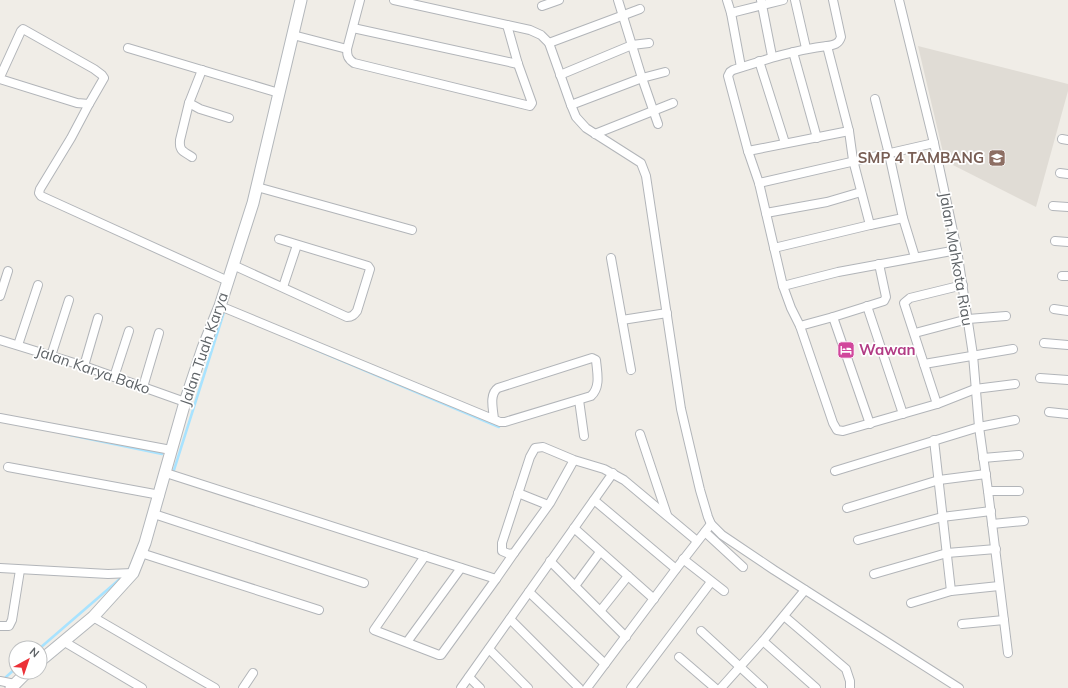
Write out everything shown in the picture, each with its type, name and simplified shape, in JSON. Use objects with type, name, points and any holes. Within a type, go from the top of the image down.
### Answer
[{"type":"main road","name":"Jalan Tuah Karya","points":[[48,654],[92,617],[133,573],[141,553],[160,495],[185,402],[203,348],[220,306],[257,187],[301,0]]},
{"type":"street","points":[[360,0],[347,49],[347,55],[354,63],[530,106],[532,103],[518,64],[507,25]]},
{"type":"street","points":[[394,0],[530,30],[549,42],[576,116],[586,128],[641,163],[646,176],[680,410],[700,490],[711,524],[722,535],[805,590],[959,688]]},
{"type":"street","points":[[542,6],[559,0]]},
{"type":"street","points":[[618,0],[658,124]]},
{"type":"street","points":[[727,0],[731,13],[741,67]]},
{"type":"street","points":[[731,13],[761,3],[783,0]]},
{"type":"street","points":[[795,0],[806,48]]},
{"type":"street","points":[[833,0],[841,37],[836,44],[806,48],[772,56],[733,70],[728,76],[748,151],[759,183],[783,286],[791,308],[800,326],[833,423],[837,430],[844,431],[937,404],[975,390],[1015,384]]},
{"type":"street","name":"Jalan Mahkota Riau","points":[[899,0],[934,143],[957,250],[973,355],[979,427],[996,549],[999,586],[1008,653]]},
{"type":"street","points":[[761,3],[772,56]]},
{"type":"street","points":[[549,42],[640,9]]},
{"type":"street","points":[[353,28],[518,64]]},
{"type":"street","points":[[89,104],[77,103],[0,78],[23,29],[102,75],[104,78],[71,138],[40,189],[41,196],[228,281]]},
{"type":"street","points":[[293,35],[347,49]]},
{"type":"street","points":[[560,75],[632,45],[649,43]]},
{"type":"street","points":[[827,46],[849,131],[853,160],[870,225]]},
{"type":"street","points":[[128,48],[279,93]]},
{"type":"street","points":[[793,52],[816,138]]},
{"type":"street","points":[[759,61],[785,143]]},
{"type":"street","points":[[192,157],[180,150],[179,146],[190,103],[202,70]]},
{"type":"street","points":[[571,105],[642,78],[665,72]]},
{"type":"street","points":[[875,98],[903,218],[916,257]]},
{"type":"street","points":[[190,103],[200,109],[230,118]]},
{"type":"street","points":[[595,134],[673,103]]},
{"type":"street","points":[[748,151],[849,131]]},
{"type":"street","points":[[759,183],[853,160],[889,154],[934,143]]},
{"type":"street","points":[[257,187],[412,230]]},
{"type":"street","points":[[766,213],[827,202],[861,192]]},
{"type":"street","points":[[1052,206],[1068,207]]},
{"type":"street","points":[[774,248],[903,218]]},
{"type":"street","points":[[233,265],[347,317],[351,317],[357,311],[370,269],[368,266],[279,239]]},
{"type":"street","points":[[1055,241],[1068,242]]},
{"type":"street","points":[[283,288],[297,245]]},
{"type":"street","points":[[783,286],[838,272],[957,250]]},
{"type":"street","points":[[611,258],[631,370]]},
{"type":"street","points":[[800,326],[884,301],[886,297],[879,264]]},
{"type":"street","points":[[0,296],[8,272]]},
{"type":"street","points":[[18,345],[38,285]]},
{"type":"street","points":[[937,404],[904,303],[910,298],[962,285]]},
{"type":"street","points":[[51,356],[69,300]]},
{"type":"street","points":[[220,306],[500,422],[506,422],[591,396],[595,392],[597,385],[596,360],[592,358],[498,388],[494,391],[493,395],[494,419]]},
{"type":"street","points":[[867,306],[903,414]]},
{"type":"street","points":[[1054,309],[1068,311]]},
{"type":"street","points":[[622,320],[667,313]]},
{"type":"street","points":[[915,333],[968,320],[1006,316]]},
{"type":"street","points":[[833,317],[870,424]]},
{"type":"street","points":[[84,366],[98,318]]},
{"type":"street","points":[[114,377],[129,331]]},
{"type":"street","points":[[144,387],[159,333]]},
{"type":"street","name":"Jalan Karya Bako","points":[[0,340],[84,366],[185,402]]},
{"type":"street","points":[[1044,343],[1068,345]]},
{"type":"street","points":[[924,364],[973,355],[1013,350]]},
{"type":"street","points":[[1040,378],[1068,380]]},
{"type":"street","points":[[579,400],[584,436]]},
{"type":"street","points":[[1049,412],[1068,414]]},
{"type":"street","points":[[0,418],[171,450]]},
{"type":"street","points":[[835,471],[979,427],[1015,420]]},
{"type":"street","points":[[640,434],[667,516]]},
{"type":"street","points":[[934,440],[951,591]]},
{"type":"street","points":[[514,554],[509,554],[502,551],[501,546],[530,457],[535,448],[543,447],[574,460],[613,473],[628,482],[697,541]]},
{"type":"street","points":[[983,458],[1019,455]]},
{"type":"street","points":[[425,556],[374,630],[441,654],[548,505],[574,460]]},
{"type":"street","points":[[8,467],[160,495]]},
{"type":"street","points":[[166,473],[496,579]]},
{"type":"street","points":[[461,688],[613,473]]},
{"type":"street","points":[[847,508],[939,480],[986,474]]},
{"type":"street","points":[[988,492],[1019,491]]},
{"type":"street","points":[[518,494],[548,505]]},
{"type":"street","points":[[594,500],[676,569]]},
{"type":"street","points":[[858,540],[942,517],[991,511]]},
{"type":"street","points":[[154,514],[364,583]]},
{"type":"street","points":[[992,524],[1024,521]]},
{"type":"street","points":[[587,688],[683,559],[711,524]]},
{"type":"street","points":[[574,528],[654,599]]},
{"type":"street","points":[[705,532],[743,567]]},
{"type":"street","points":[[874,574],[947,553],[996,549]]},
{"type":"street","points":[[576,586],[600,552]]},
{"type":"street","points":[[141,553],[319,610]]},
{"type":"street","points":[[683,559],[724,591]]},
{"type":"street","points":[[550,561],[626,637]]},
{"type":"street","points":[[0,568],[108,574],[133,573]]},
{"type":"street","points":[[407,642],[461,568]]},
{"type":"street","points":[[0,626],[9,626],[12,620],[20,570]]},
{"type":"street","points":[[600,610],[628,576]]},
{"type":"street","points":[[631,688],[711,582]]},
{"type":"street","points":[[911,603],[951,591],[999,586]]},
{"type":"street","points":[[721,688],[740,668],[805,590]]},
{"type":"street","points":[[529,592],[605,664]]},
{"type":"street","points":[[784,616],[846,669],[850,680],[850,688]]},
{"type":"street","points":[[92,617],[214,688]]},
{"type":"street","points":[[510,619],[579,688]]},
{"type":"street","points":[[962,624],[1004,620]]},
{"type":"street","points":[[701,631],[763,688]]},
{"type":"street","points":[[63,641],[142,688]]},
{"type":"street","points":[[763,641],[816,688]]},
{"type":"street","points":[[489,649],[528,688]]},
{"type":"street","points":[[679,657],[715,688]]},
{"type":"street","points":[[243,688],[254,673]]},
{"type":"street","points":[[469,677],[480,688]]},
{"type":"street","points":[[0,681],[13,686]]},
{"type":"shaded area","points":[[918,46],[1068,84],[1068,91],[1036,207],[945,161]]},
{"type":"waterway","points":[[174,470],[225,312]]},
{"type":"waterway","points":[[300,343],[499,427]]},
{"type":"waterway","points":[[70,435],[162,454]]},
{"type":"waterway","points":[[48,641],[121,578]]},
{"type":"waterway","points":[[0,685],[8,675]]},
{"type":"place","name":"SMP 4 TAMBANG","points":[[997,158]]},
{"type":"place","name":"Wawan","points":[[846,350]]}]
